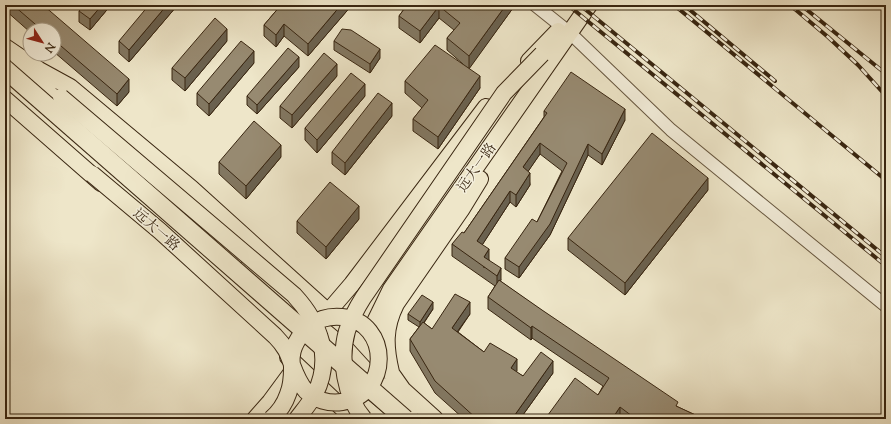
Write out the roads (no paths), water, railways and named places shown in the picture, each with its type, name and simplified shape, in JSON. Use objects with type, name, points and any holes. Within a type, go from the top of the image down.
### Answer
[{"type":"highway","points":[[5,69],[405,419]]},
{"type":"highway","points":[[5,84],[221,274],[390,419]]},
{"type":"main road","name":"远大一路","points":[[370,332],[391,289],[528,93],[576,5]]},
{"type":"main road","name":"远大一路","points":[[346,317],[379,286],[542,54],[563,30],[589,5]]},
{"type":"main road","points":[[328,312],[352,284],[496,94],[563,30]]},
{"type":"main road","points":[[5,48],[294,295],[306,308],[318,331],[324,359],[323,372],[314,396],[296,419]]},
{"type":"main road","points":[[364,419],[358,412],[345,376],[344,351],[352,316],[504,93],[542,54]]},
{"type":"main road","points":[[37,75],[70,87],[192,189],[372,350],[403,390],[435,419]]},
{"type":"main road","points":[[37,75],[310,326]]},
{"type":"main road","points":[[391,373],[386,346],[390,316],[402,295],[461,210],[499,149],[528,93]]},
{"type":"main road","name":"远大一路","points":[[5,99],[160,231],[275,336],[286,350],[295,367],[288,394],[278,413],[271,419]]},
{"type":"main road","points":[[346,317],[363,326],[370,332],[375,339],[380,356],[380,364],[374,380],[366,391],[354,399],[339,403],[323,401],[314,397],[301,384],[292,355],[299,339],[310,326],[327,318],[346,317]]},
{"type":"main road","points":[[255,419],[270,402],[295,367]]},
{"type":"main road","points":[[295,367],[354,419]]},
{"type":"main road","points":[[374,380],[421,419]]},
{"type":"main road","points":[[354,399],[378,419]]},
{"type":"main road","points":[[289,419],[307,407],[323,401]]},
{"type":"street","points":[[535,5],[671,130],[886,306]]},
{"type":"railway","points":[[568,5],[886,266]]},
{"type":"railway","points":[[580,5],[886,257]]},
{"type":"railway","points":[[674,5],[882,177]]},
{"type":"railway","points":[[684,5],[775,81]]},
{"type":"railway","points":[[790,5],[858,65],[886,96]]},
{"type":"railway","points":[[801,5],[886,74]]}]
